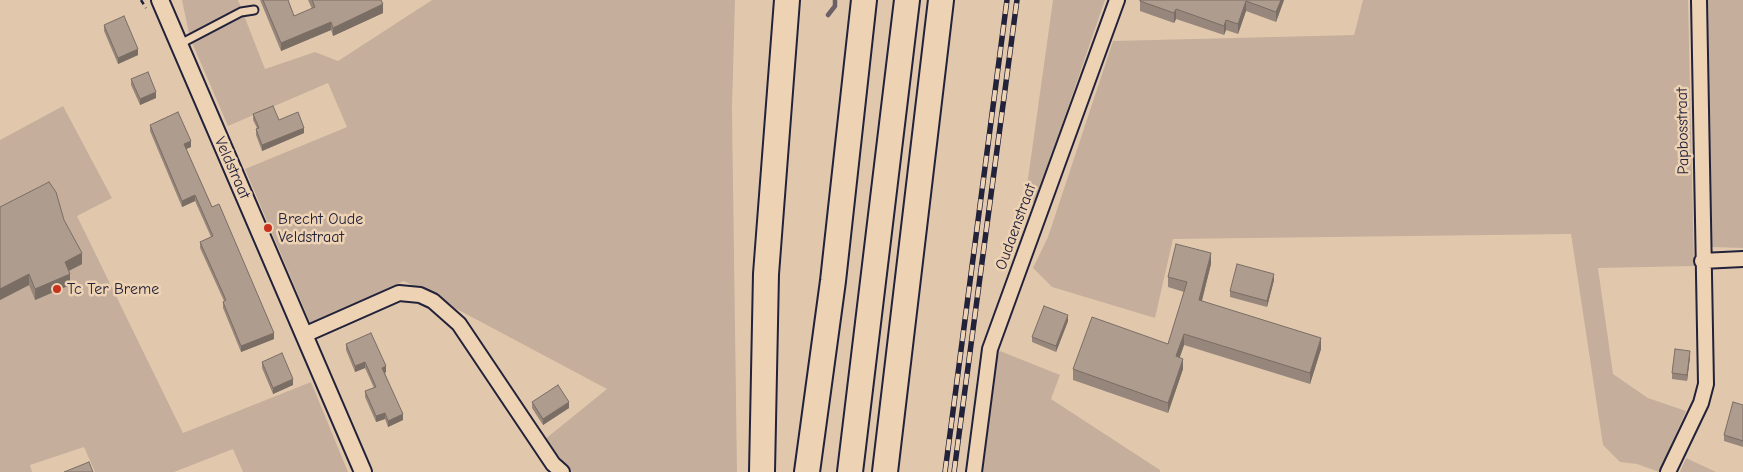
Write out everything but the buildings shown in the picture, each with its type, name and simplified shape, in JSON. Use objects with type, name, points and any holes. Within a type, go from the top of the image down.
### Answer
[{"type":"highway","points":[[762,472],[766,274],[787,0]]},
{"type":"highway","points":[[807,472],[832,281],[864,0]]},
{"type":"highway","points":[[850,472],[907,0]]},
{"type":"highway","points":[[885,472],[941,0]]},
{"type":"street","name":"Veldstraat","points":[[160,0],[363,472]]},
{"type":"street","name":"Oudaenstraat","points":[[974,472],[990,349],[1117,0]]},
{"type":"street","name":"Papbosstraat","points":[[1668,472],[1701,403],[1706,384],[1702,261],[1699,0]]},
{"type":"street","points":[[1702,261],[1743,259]]},
{"type":"street","points":[[304,335],[399,293],[420,295],[433,301],[459,324],[553,464],[562,472]]},
{"type":"lane","points":[[178,45],[241,12],[254,10]]},
{"type":"shaded area","points":[[182,0],[238,0],[265,69],[315,52],[338,61],[432,0],[735,0],[732,109],[737,472],[572,472],[554,457],[544,440],[607,389],[404,281],[311,325],[245,169],[347,127],[328,83],[228,126],[190,38]]},
{"type":"shaded area","points":[[1053,0],[1105,0],[1035,203],[1025,200]]},
{"type":"shaded area","points":[[1363,0],[1688,0],[1694,266],[1598,268],[1613,374],[1648,398],[1686,411],[1659,472],[1637,464],[1620,462],[1603,445],[1571,234],[1173,239],[1155,318],[1052,287],[1033,268],[1048,237],[1113,41],[1354,35]]},
{"type":"shaded area","points":[[1707,0],[1743,0],[1743,248],[1711,247],[1709,239]]},
{"type":"shaded area","name":"Tc Ter Breme","points":[[63,106],[112,198],[77,216],[183,433],[311,382],[348,472],[243,472],[233,449],[174,472],[95,472],[84,447],[30,465],[32,472],[0,472],[0,140]]},
{"type":"shaded area","points":[[1000,351],[1060,375],[1051,399],[1160,470],[1160,472],[981,472],[997,354]]},
{"type":"shaded area","points":[[1686,458],[1716,472],[1680,472]]},
{"type":"waterway","points":[[828,15],[835,6],[835,0]]},
{"type":"railway","points":[[945,472],[1007,0]]},
{"type":"railway","points":[[954,472],[1017,0]]},
{"type":"place","name":"Brecht Oude Veldstraat","points":[[268,228]]},
{"type":"place","name":"Tc Ter Breme","points":[[57,289]]}]
